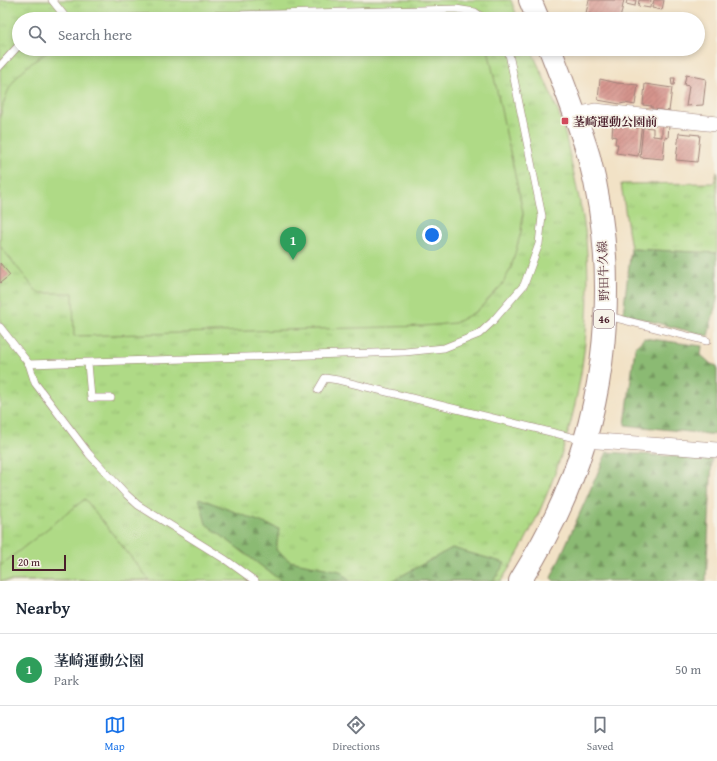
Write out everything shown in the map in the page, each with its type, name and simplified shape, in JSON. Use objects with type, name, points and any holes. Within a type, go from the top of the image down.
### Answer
[{"type":"main road","points":[[530,0],[535,12]]},
{"type":"main road","name":"野田牛久線","points":[[520,581],[558,513],[585,440],[597,382],[604,315],[605,267],[597,197],[589,158],[576,115],[553,56]]},
{"type":"street","points":[[576,115],[595,111],[717,124]]},
{"type":"street","points":[[585,440],[717,450]]},
{"type":"lane","points":[[52,0],[61,12]]},
{"type":"lane","points":[[347,12],[456,9],[475,12]]},
{"type":"lane","points":[[0,66],[12,53]]},
{"type":"lane","points":[[29,364],[405,352],[444,348],[480,334],[505,308],[524,285],[539,244],[542,216],[509,56]]},
{"type":"lane","points":[[604,315],[707,341]]},
{"type":"lane","points":[[0,327],[29,364],[35,383],[89,454],[126,494],[138,505],[226,560],[254,581]]},
{"type":"lane","points":[[88,363],[91,398],[111,398]]},
{"type":"lane","points":[[318,390],[324,378],[338,380],[572,439],[585,440]]},
{"type":"green space","points":[[0,0],[511,0],[515,12],[12,12],[12,56],[534,56],[561,120],[567,141],[581,209],[585,230],[588,276],[587,322],[582,368],[573,413],[560,457],[544,501],[524,542],[501,581],[0,581]]},
{"type":"green space","points":[[42,56],[490,56],[523,212],[521,232],[511,268],[502,285],[477,311],[455,323],[424,326],[74,336],[73,293],[38,293],[0,246],[0,118],[3,105],[11,85],[23,70]]},
{"type":"green space","points":[[717,172],[717,253],[631,249],[621,184],[714,183]]},
{"type":"green space","points":[[631,249],[717,253],[717,299],[708,336],[623,314]]},
{"type":"green space","points":[[644,338],[702,346],[701,355],[711,364],[717,366],[717,435],[625,425],[635,348]]},
{"type":"green space","points":[[607,452],[712,459],[706,581],[554,581],[551,578]]},
{"type":"green space","points":[[199,498],[279,529],[276,550],[290,561],[340,571],[350,581],[281,581],[206,524]]},
{"type":"green space","points":[[85,499],[149,580],[0,581],[0,566]]},
{"type":"green space","points":[[452,548],[505,563],[493,581],[392,581]]},
{"type":"building","points":[[589,0],[624,0],[621,12],[586,12]]},
{"type":"building","points":[[627,0],[636,0],[635,6],[626,4]]},
{"type":"building","points":[[639,0],[651,0],[650,8],[638,6]]},
{"type":"building","points":[[654,0],[664,0],[662,10],[652,8]]},
{"type":"building","points":[[686,75],[706,79],[703,105],[686,106],[689,86],[684,85]]},
{"type":"building","points":[[671,78],[675,78],[674,85],[672,85]]},
{"type":"building","points":[[600,79],[617,83],[638,85],[635,105],[598,100]]},
{"type":"building","points":[[645,84],[672,88],[669,111],[652,109],[652,106],[643,105]]},
{"type":"building","points":[[637,121],[642,122],[638,156],[616,153],[618,144],[615,144],[616,137],[612,136],[613,123],[637,128]]},
{"type":"building","points":[[662,124],[669,125],[668,138],[665,137],[663,159],[640,157],[643,127],[653,128],[653,136],[662,137]]},
{"type":"building","points":[[679,133],[700,135],[697,162],[676,160]]},
{"type":"building","points":[[0,263],[10,275],[0,283]]},
{"type":"place","name":"茎崎運動公園前","points":[[565,121]]},
{"type":"place","name":"茎崎運動公園","points":[[293,260]]}]
